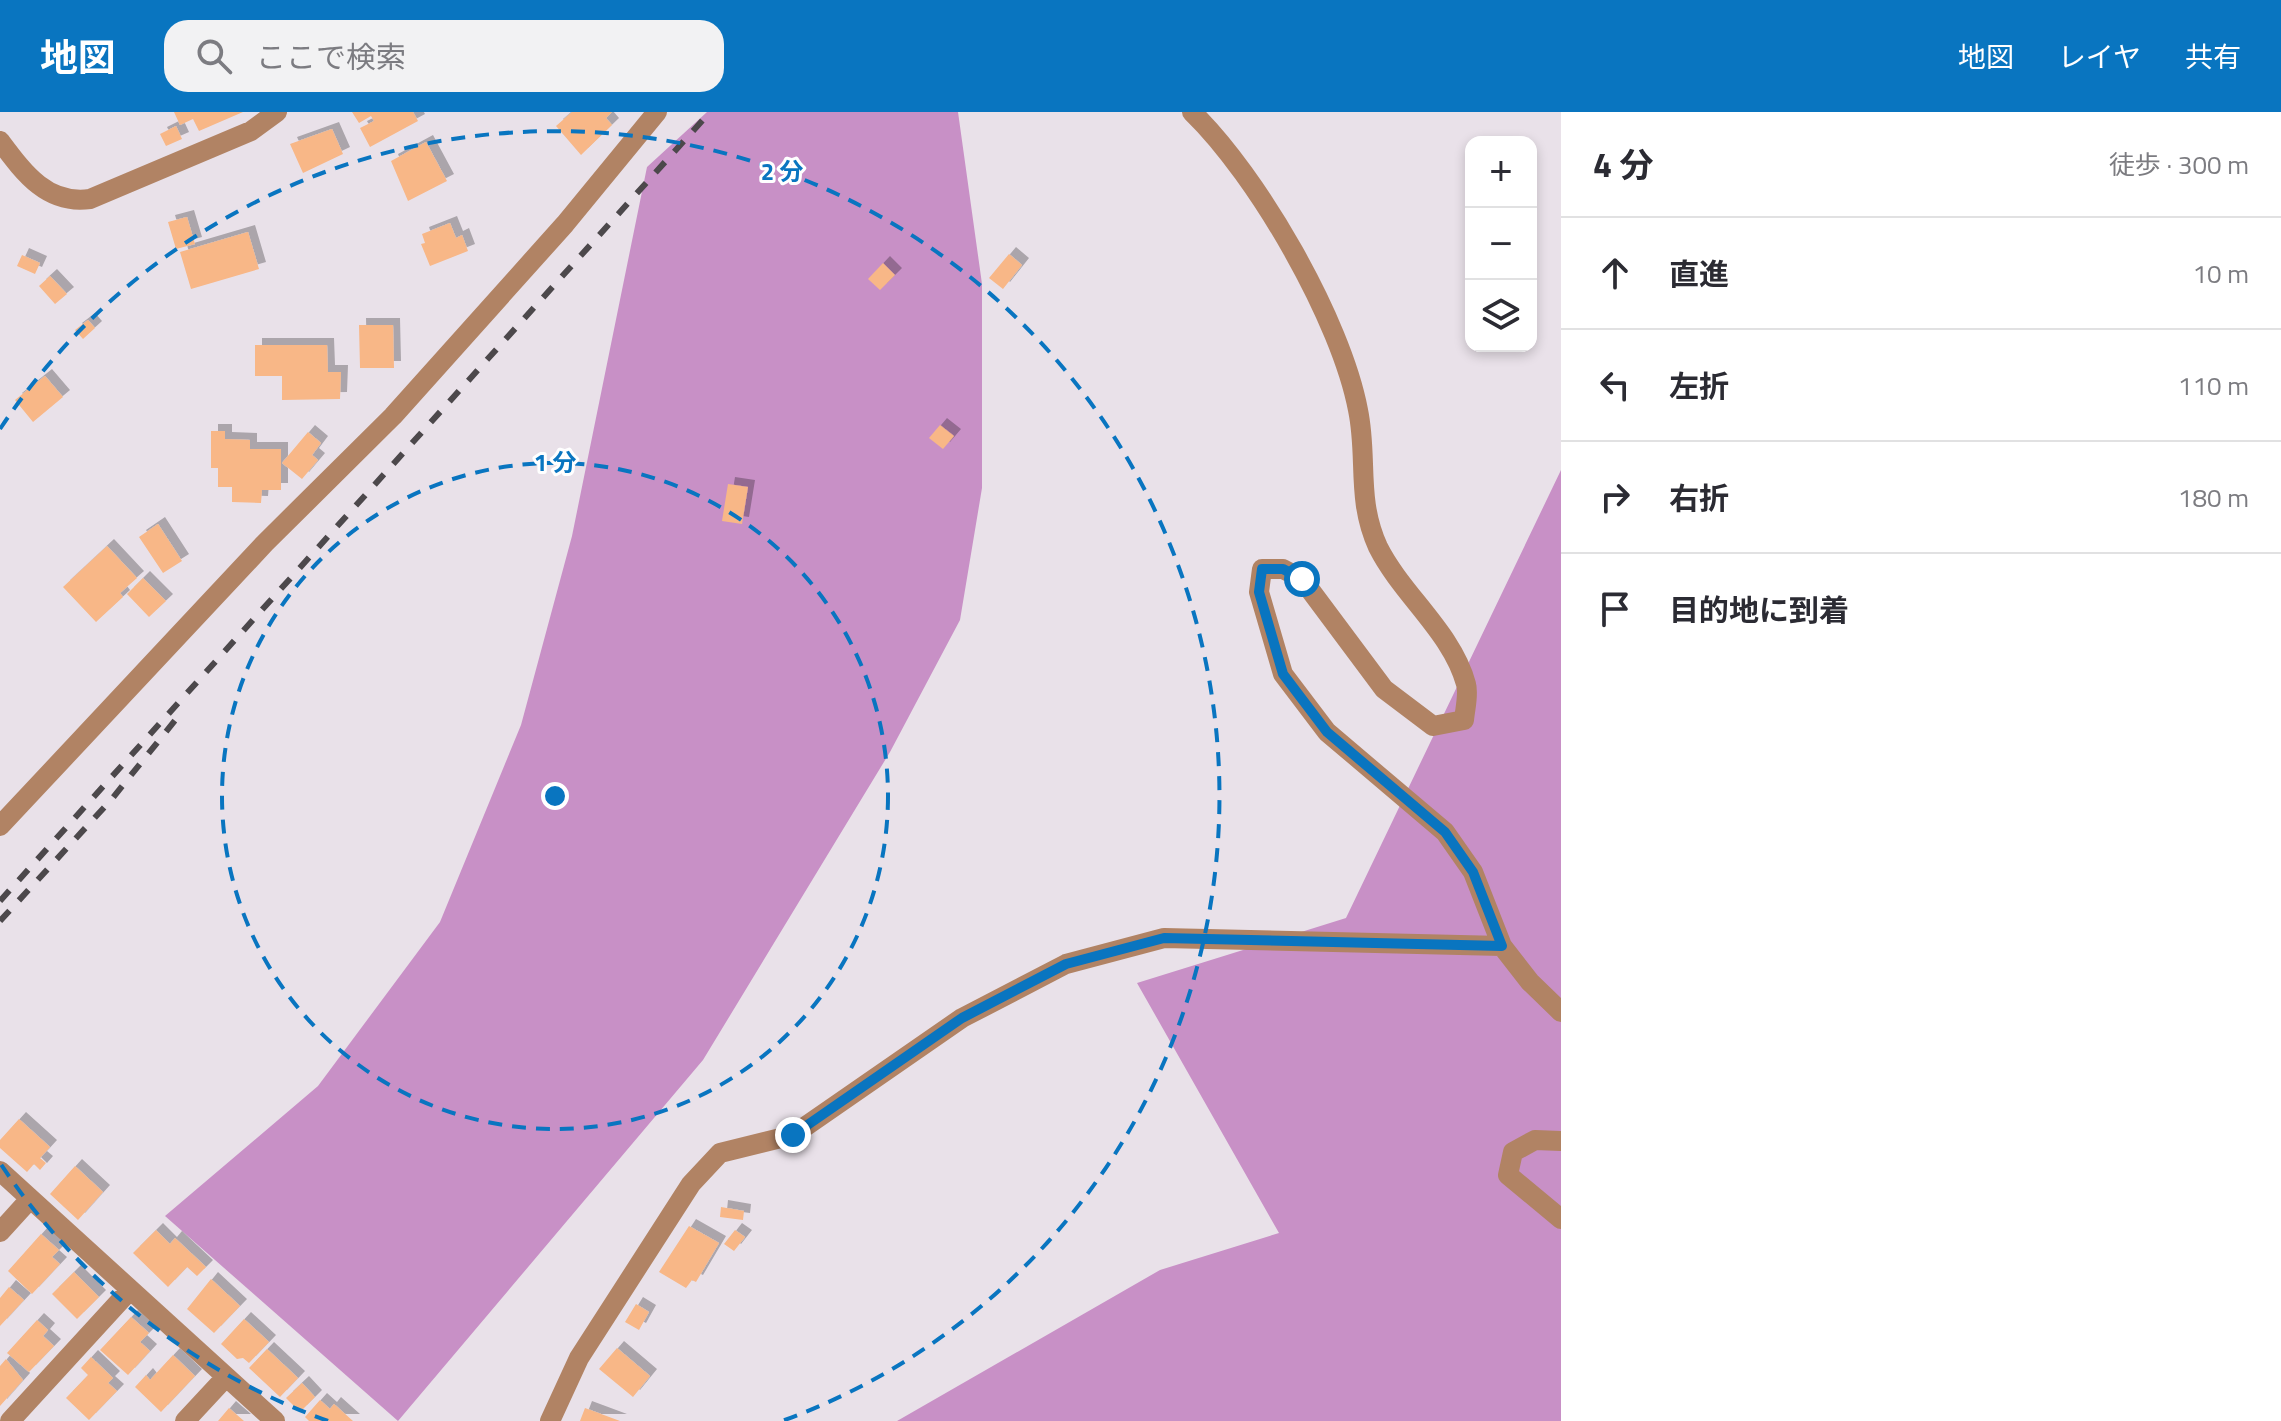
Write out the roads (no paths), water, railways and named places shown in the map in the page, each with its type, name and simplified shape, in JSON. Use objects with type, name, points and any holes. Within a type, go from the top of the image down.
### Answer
[{"type":"street","points":[[0,141],[26,177],[69,202],[90,199],[236,137],[277,112]]},
{"type":"street","points":[[0,826],[265,543],[393,416],[565,224],[657,112]]},
{"type":"street","points":[[1192,112],[1225,145],[1301,267],[1340,345],[1359,412],[1362,497],[1379,547],[1453,655],[1467,686],[1464,720],[1433,726],[1384,689],[1302,579],[1283,569],[1262,569],[1259,592],[1283,674],[1327,732],[1445,832],[1473,872],[1502,946],[1530,982],[1561,1012]]},
{"type":"street","points":[[550,1421],[579,1358],[691,1184],[720,1153],[793,1135],[962,1018],[1066,964],[1164,938],[1502,946]]},
{"type":"street","points":[[1561,1141],[1535,1140],[1513,1152],[1508,1175],[1561,1219]]},
{"type":"street","points":[[0,1171],[275,1421]]},
{"type":"street","points":[[0,1232],[30,1199]]},
{"type":"street","points":[[10,1421],[130,1290]]},
{"type":"street","points":[[185,1421],[225,1378]]},
{"type":"railway","points":[[0,901],[710,112]]},
{"type":"railway","points":[[0,921],[111,800],[177,718]]}]
